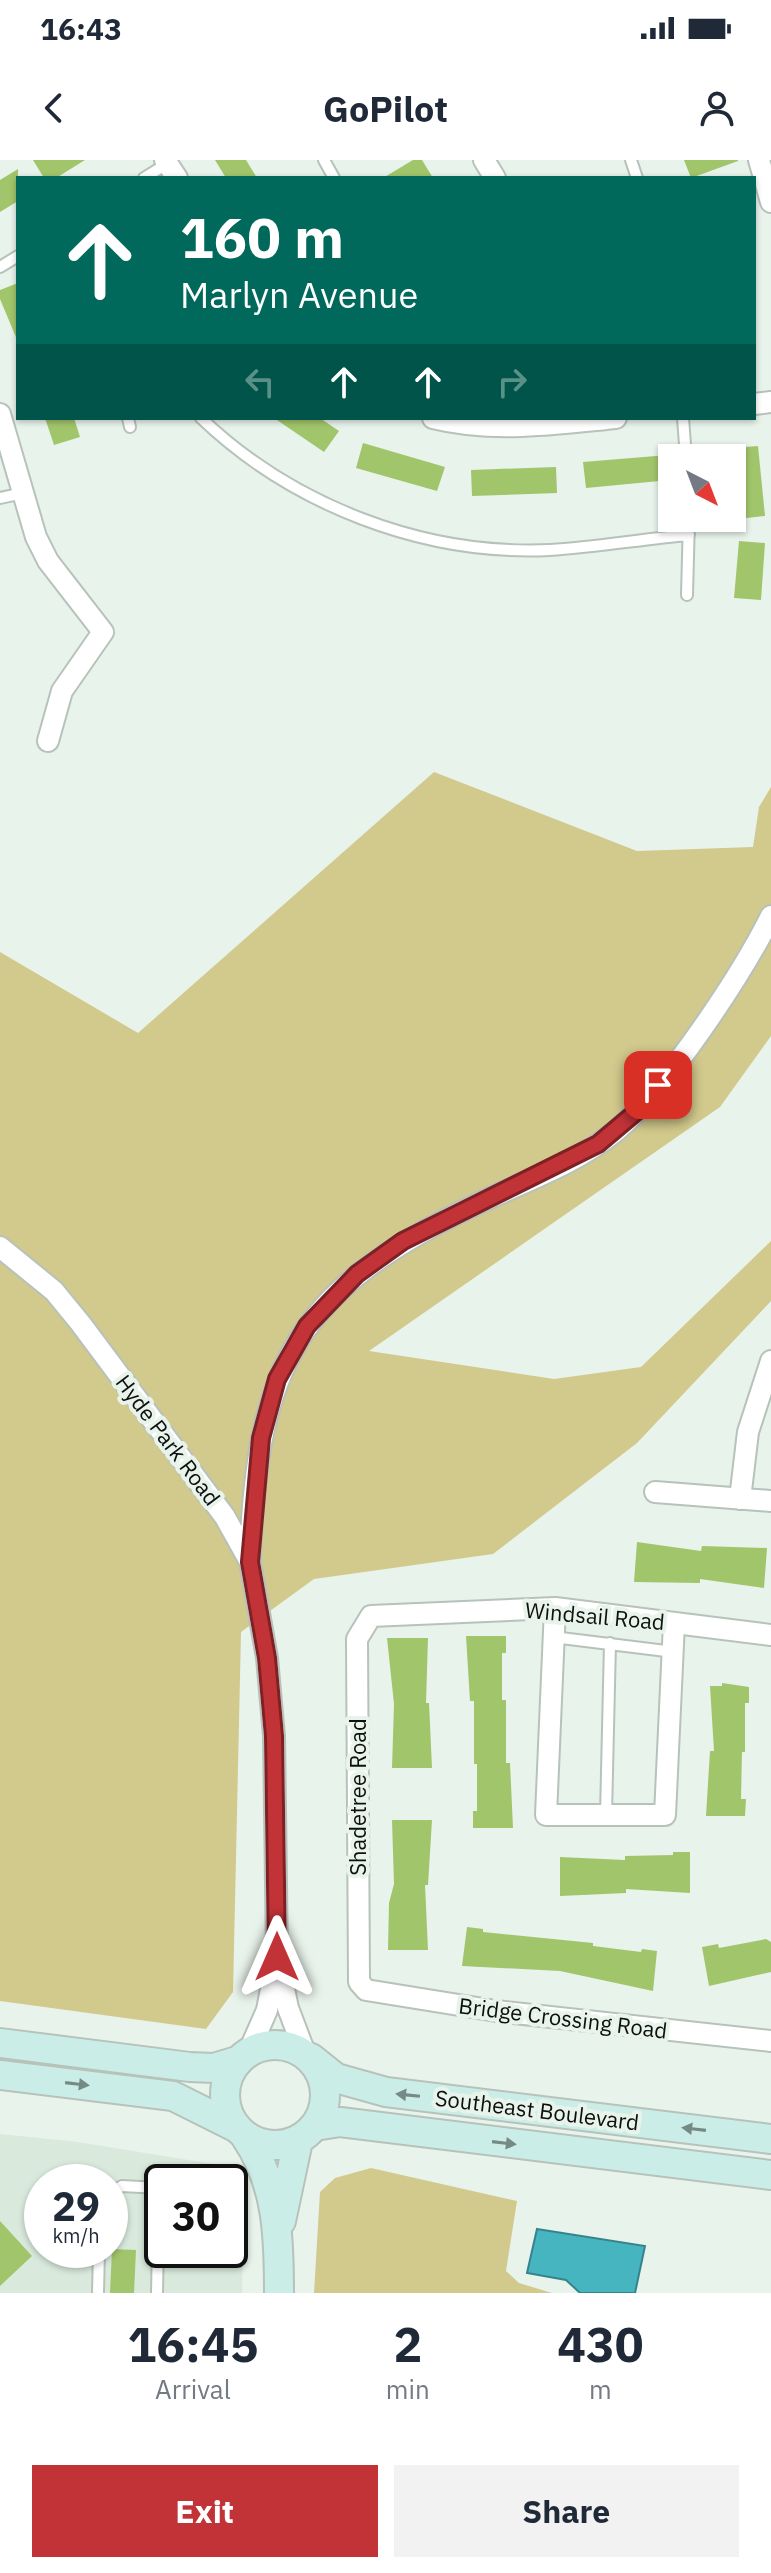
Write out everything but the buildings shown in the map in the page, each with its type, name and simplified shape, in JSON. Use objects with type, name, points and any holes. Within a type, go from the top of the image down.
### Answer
[{"type":"main road","points":[[0,2043],[190,2067],[214,2068],[269,2044],[288,2045],[308,2056],[325,2085],[325,2106],[306,2133],[279,2230]]},
{"type":"main road","points":[[243,2056],[228,2083],[225,2108],[261,2160],[279,2230],[279,2293]]},
{"type":"main road","name":"Southeast Boulevard","points":[[308,2056],[336,2078],[386,2092],[771,2139]]},
{"type":"main road","points":[[0,2075],[173,2096],[275,2146],[306,2133]]},
{"type":"main road","name":"Southeast Boulevard","points":[[306,2133],[340,2122],[771,2175]]},
{"type":"street","points":[[759,160],[771,202]]},
{"type":"street","points":[[0,414],[36,537],[48,561],[103,632],[62,691],[48,741]]},
{"type":"street","points":[[443,420],[462,424],[537,426],[596,420]]},
{"type":"street","points":[[250,1562],[266,1410],[277,1379],[307,1326],[357,1274],[403,1241],[569,1160],[616,1131],[658,1085],[686,1047],[771,916]]},
{"type":"street","name":"Hyde Park Road","points":[[0,1247],[54,1291],[81,1324],[225,1517],[250,1562],[267,1658],[274,1736],[277,1957],[288,2008],[308,2056]]},
{"type":"street","points":[[740,1499],[748,1432],[771,1361]]},
{"type":"street","points":[[655,1492],[771,1501]]},
{"type":"street","points":[[555,1608],[546,1815],[665,1815],[674,1623]]},
{"type":"street","name":"Windsail Road","points":[[371,1616],[555,1608],[771,1635]]},
{"type":"street","name":"Shadetree Road","points":[[359,1982],[357,1639],[371,1616]]},
{"type":"street","name":"Hyde Park Road","points":[[243,2056],[267,2010],[277,1957]]},
{"type":"street","name":"Bridge Crossing Road","points":[[359,1982],[366,1990],[404,1999],[771,2041]]},
{"type":"lane","points":[[148,176],[171,165]]},
{"type":"lane","points":[[203,420],[266,472],[297,490],[370,521],[439,540],[550,550],[689,535],[687,595]]},
{"type":"lane","points":[[683,420],[685,444]]},
{"type":"lane","points":[[0,498],[23,493]]},
{"type":"lane","points":[[553,1637],[674,1652]]},
{"type":"lane","points":[[606,1815],[610,1643]]},
{"type":"lane","points":[[128,2186],[159,2188],[157,2293]]},
{"type":"lane","points":[[98,2293],[99,2268]]},
{"type":"shaded area","points":[[434,772],[637,851],[753,847],[759,807],[771,787],[771,1036],[720,1107],[369,1351],[554,1379],[641,1367],[771,1241],[771,1301],[637,1443],[493,1554],[314,1579],[241,1632],[233,1992],[206,2029],[0,2001],[0,952],[138,1033]]},
{"type":"shaded area","points":[[0,2134],[78,2142],[213,2164],[144,2164],[144,2268],[243,2268],[242,2293],[0,2293]]},
{"type":"shaded area","points":[[371,2168],[517,2201],[506,2271],[519,2283],[552,2293],[314,2293],[320,2192],[335,2178]]},
{"type":"water","points":[[537,2229],[645,2246],[635,2293],[580,2293],[566,2280],[527,2273]]},
{"type":"route","points":[[277,1957],[274,1736],[267,1658],[250,1562],[261,1438],[266,1410],[277,1379],[307,1326],[357,1274],[403,1241],[598,1144],[636,1112],[658,1085]]}]
